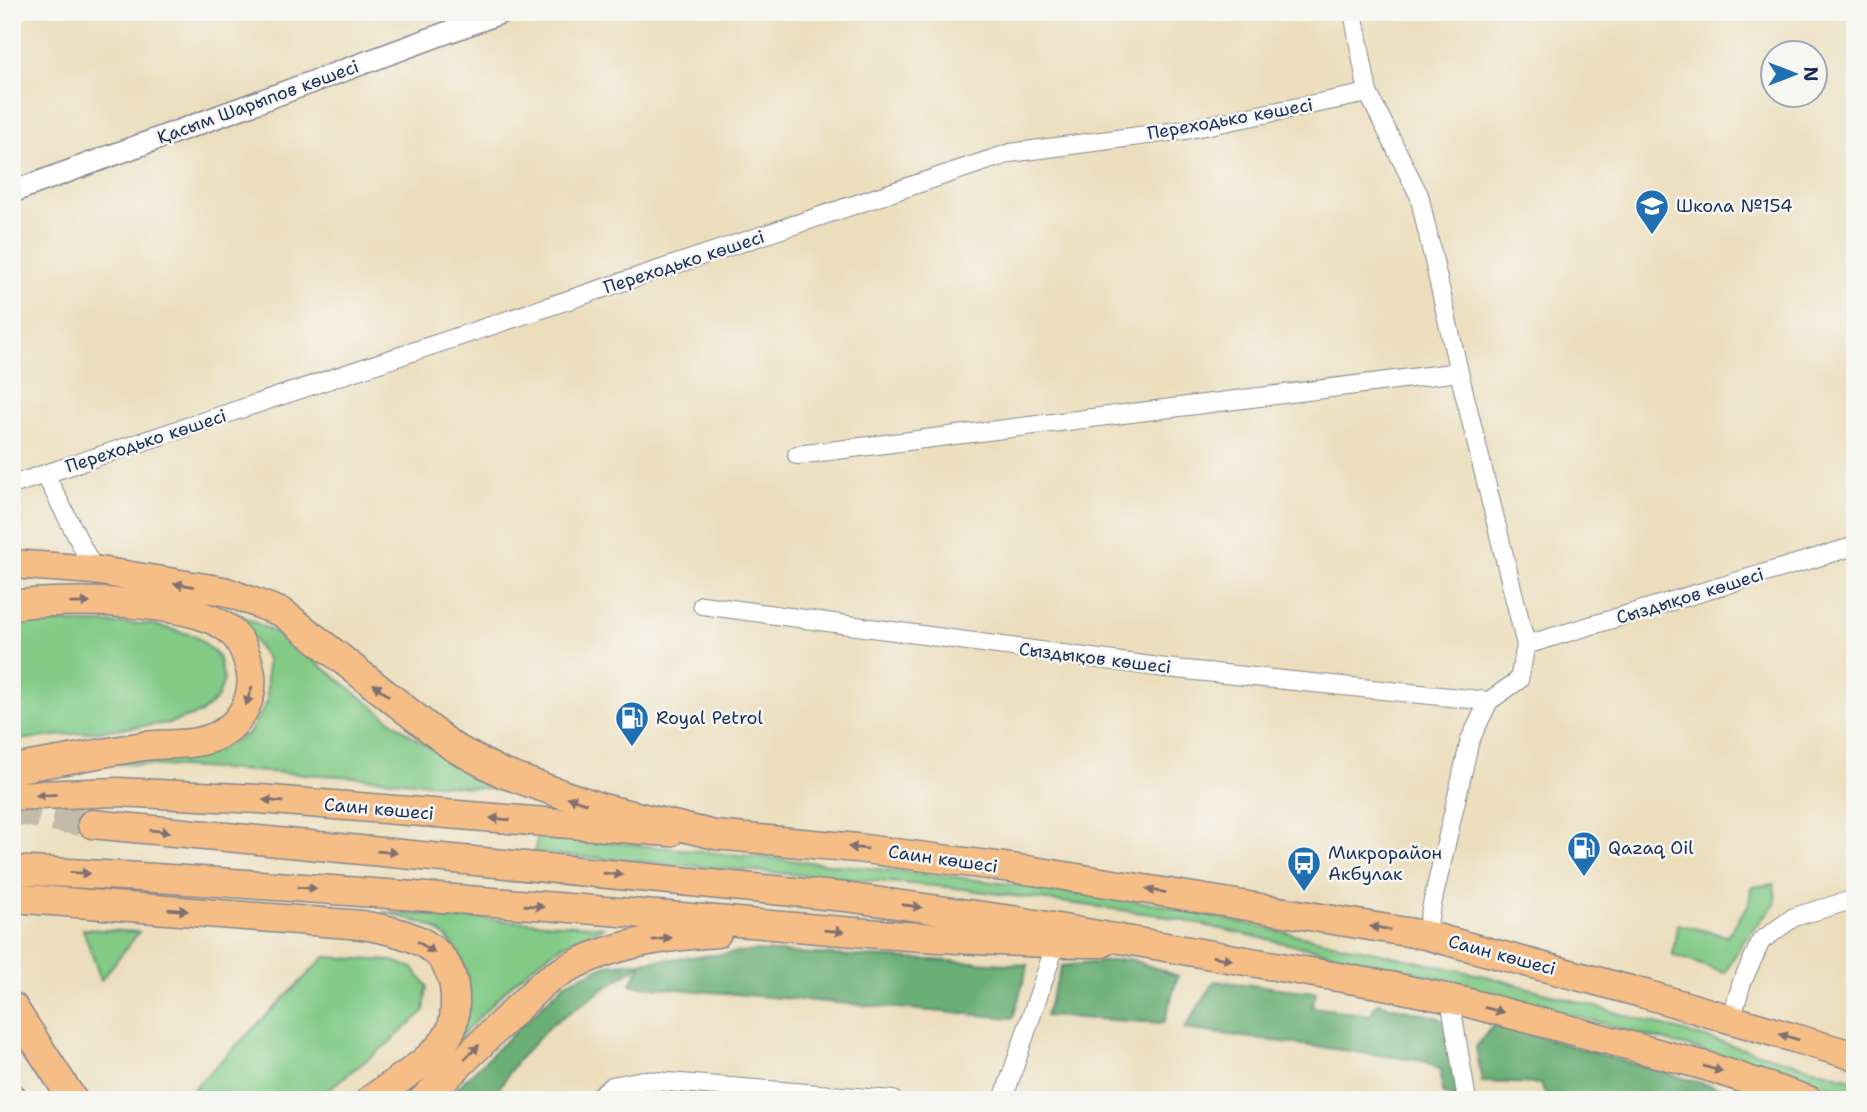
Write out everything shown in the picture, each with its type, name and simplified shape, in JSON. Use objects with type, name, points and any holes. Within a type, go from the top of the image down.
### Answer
[{"type":"main road","points":[[12,564],[94,570],[224,591],[282,613],[453,747],[502,774],[599,807],[715,835]]},
{"type":"main road","points":[[12,605],[137,603],[204,615],[229,628],[242,646],[252,685],[250,699],[240,717],[225,732],[209,740],[147,746],[12,769]]},
{"type":"main road","name":"Саин көшесі","points":[[12,796],[117,792],[258,799],[857,848],[1020,869],[1425,935],[1645,994],[1855,1056]]},
{"type":"main road","points":[[92,824],[845,897],[1012,920],[1450,999],[1706,1066],[1808,1100]]},
{"type":"main road","points":[[12,870],[193,879],[913,938],[1131,943]]},
{"type":"main road","points":[[12,898],[362,925],[396,931],[416,940],[445,959],[454,983],[455,1015],[449,1035],[435,1052],[370,1100]]},
{"type":"main road","points":[[424,1100],[543,983],[583,958],[649,941],[706,933],[796,928]]},
{"type":"main road","points":[[13,1006],[55,1100]]},
{"type":"main road","points":[[13,1006],[73,1100]]},
{"type":"street","name":"Қасым Шарыпов көшесі","points":[[12,192],[503,12]]},
{"type":"street","points":[[1353,12],[1368,93],[1419,195],[1526,645],[1519,680],[1489,701],[1470,740],[1425,935]]},
{"type":"street","name":"Переходько көшесі","points":[[12,485],[1010,153],[1185,130],[1368,93]]},
{"type":"street","points":[[797,455],[1459,372]]},
{"type":"street","points":[[46,474],[94,570]]},
{"type":"street","name":"Сыздықов көшесі","points":[[1526,645],[1855,546]]},
{"type":"street","name":"Сыздықов көшесі","points":[[702,605],[1166,668],[1489,701]]},
{"type":"street","points":[[1731,1020],[1742,982],[1761,941],[1794,917],[1855,899]]},
{"type":"street","points":[[1003,1100],[1056,943]]},
{"type":"street","points":[[1450,999],[1467,1100]]},
{"type":"street","points":[[594,1100],[612,1086],[643,1080],[893,1100]]},
{"type":"green space","points":[[234,612],[284,637],[398,726],[440,755],[477,774],[525,792],[358,777],[108,763],[214,751],[249,733],[267,702],[267,659]]},
{"type":"green space","points":[[12,624],[151,624],[196,636],[218,656],[224,680],[217,699],[201,713],[169,723],[12,741]]},
{"type":"green space","points":[[538,835],[948,876],[1157,904],[1493,978],[1855,1080],[1855,1093],[1415,972],[1158,915],[948,887],[534,853]]},
{"type":"green space","points":[[1774,884],[1776,903],[1743,941],[1725,973],[1673,955],[1677,924],[1727,936],[1749,904],[1751,887]]},
{"type":"green space","points":[[382,912],[605,927],[567,943],[528,970],[456,1042],[467,1015],[469,998],[469,985],[462,960],[447,938],[437,930]]},
{"type":"green space","points":[[83,929],[139,932],[101,980]]},
{"type":"green space","points":[[755,951],[1028,965],[1013,1018],[630,985],[642,963],[551,1025],[517,1061],[491,1100],[459,1100],[454,1091],[565,983],[607,965]]},
{"type":"green space","points":[[325,957],[393,961],[413,968],[427,986],[424,1011],[390,1042],[314,1100],[182,1100]]},
{"type":"green space","points":[[1129,959],[1178,976],[1164,1023],[1045,1016],[1062,966]]},
{"type":"green space","points":[[1215,981],[1316,992],[1312,1007],[1370,1015],[1377,1003],[1437,1017],[1448,1024],[1458,1100],[1442,1093],[1441,1070],[1424,1061],[1184,1029]]},
{"type":"green space","points":[[1494,1024],[1736,1093],[1733,1100],[1548,1100],[1541,1084],[1482,1082],[1476,1047]]},
{"type":"tunnel","points":[[12,810],[92,824]]},
{"type":"place","name":"Школа №154","points":[[1652,236]]},
{"type":"place","name":"Royal Petrol","points":[[632,748]]},
{"type":"place","name":"Qazaq Oil","points":[[1584,878]]},
{"type":"place","name":"Микрорайон Акбулак","points":[[1304,893]]}]
